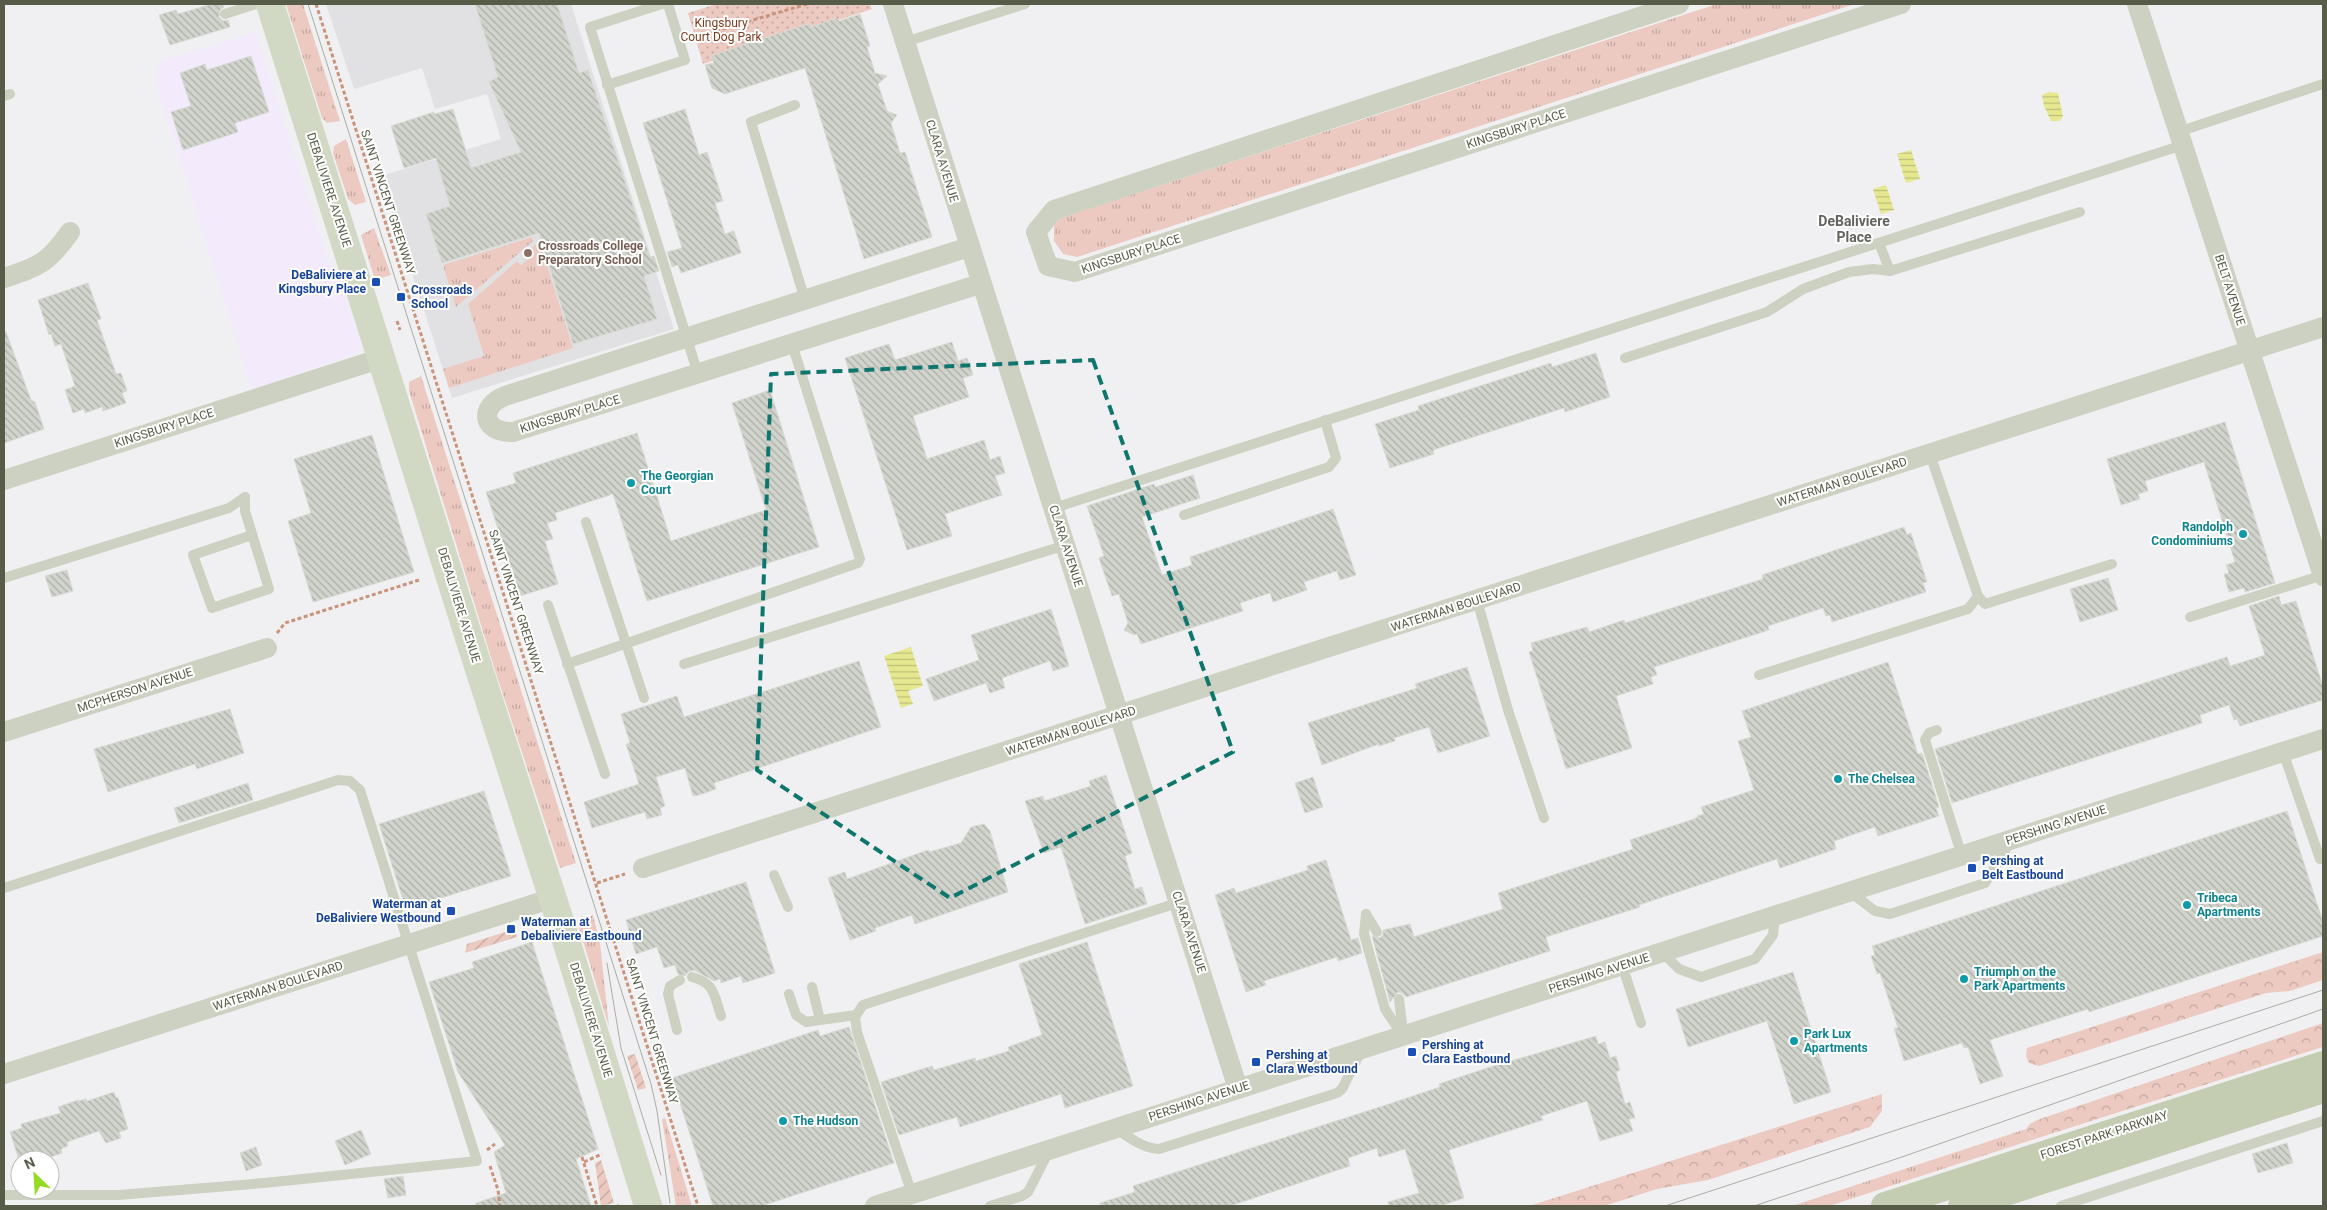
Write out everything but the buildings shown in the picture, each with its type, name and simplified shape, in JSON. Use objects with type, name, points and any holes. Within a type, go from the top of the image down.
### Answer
[{"type":"main road","name":"DEBALIVIERE AVENUE","points":[[270,4],[553,898],[648,1206]]},
{"type":"main road","name":"FOREST PARK PARKWAY","points":[[1885,1206],[2323,1065]]},
{"type":"main road","name":"FOREST PARK PARKWAY","points":[[1962,1206],[2323,1089]]},
{"type":"street","name":"CLARA AVENUE","points":[[893,4],[980,284],[1121,715],[1238,1089]]},
{"type":"street","name":"KINGSBURY PLACE","points":[[1678,4],[1054,210],[1036,232],[1048,266],[1075,272],[1900,4]]},
{"type":"street","name":"BELT AVENUE","points":[[2137,4],[2250,351],[2318,539],[2323,576]]},
{"type":"street","points":[[4,278],[30,269],[53,256],[70,232]]},
{"type":"street","name":"KINGSBURY PLACE","points":[[969,247],[805,300],[684,329],[496,400],[488,413],[488,422],[492,428],[501,433],[513,432],[980,284]]},
{"type":"street","name":"WATERMAN BOULEVARD","points":[[644,868],[2323,327]]},
{"type":"street","name":"KINGSBURY PLACE","points":[[4,480],[382,358]]},
{"type":"street","name":"MCPHERSON AVENUE","points":[[4,732],[267,648]]},
{"type":"street","name":"PERSHING AVENUE","points":[[875,1206],[2323,739]]},
{"type":"street","name":"WATERMAN BOULEVARD","points":[[4,1074],[553,898]]},
{"type":"lane","points":[[226,14],[256,4]]},
{"type":"lane","points":[[662,4],[590,27],[698,374]]},
{"type":"lane","points":[[607,84],[685,60],[668,4]]},
{"type":"lane","points":[[905,42],[1025,4]]},
{"type":"lane","points":[[1054,508],[1879,243],[2181,138],[2323,84]]},
{"type":"lane","points":[[795,106],[751,122],[805,300]]},
{"type":"lane","points":[[1625,358],[1767,312],[1803,289],[1849,272],[1873,269],[1890,271],[2080,212]]},
{"type":"lane","points":[[1879,243],[1890,271]]},
{"type":"lane","points":[[567,664],[858,563],[860,559],[792,344]]},
{"type":"lane","points":[[1184,514],[1329,467],[1336,458],[1325,420]]},
{"type":"lane","points":[[1930,454],[1978,596],[1985,604],[2112,564]]},
{"type":"lane","points":[[4,578],[229,508],[245,497],[245,511],[270,589],[212,608],[193,554],[252,536]]},
{"type":"lane","points":[[586,522],[644,698]]},
{"type":"lane","points":[[684,664],[1066,545]]},
{"type":"lane","points":[[2190,616],[2323,576]]},
{"type":"lane","points":[[1759,675],[1968,609],[1978,596]]},
{"type":"lane","points":[[1477,600],[1508,710],[1544,818]]},
{"type":"lane","points":[[548,605],[605,774]]},
{"type":"lane","points":[[1937,730],[1928,732],[1925,740],[1962,856]]},
{"type":"lane","points":[[2283,752],[2320,859]]},
{"type":"lane","points":[[4,888],[338,780],[350,782],[360,790],[477,1160],[119,1195],[4,1195]]},
{"type":"lane","points":[[1850,892],[1875,911],[1890,914],[1985,883],[2012,839]]},
{"type":"lane","points":[[774,875],[788,907]]},
{"type":"lane","points":[[912,1194],[858,1032],[856,1015],[863,1005],[1180,902]]},
{"type":"lane","points":[[1377,932],[1366,914],[1364,934],[1385,1009],[1403,1036]]},
{"type":"lane","points":[[1662,952],[1679,969],[1702,977],[1755,960],[1773,935],[1775,916]]},
{"type":"lane","points":[[1622,965],[1641,1023]]},
{"type":"lane","points":[[692,977],[704,980],[712,988],[721,1016]]},
{"type":"lane","points":[[677,1030],[668,994],[670,986],[680,980]]},
{"type":"lane","points":[[812,987],[820,1020]]},
{"type":"lane","points":[[789,994],[796,1015],[806,1022],[856,1015]]},
{"type":"lane","points":[[1399,999],[1403,1036]]},
{"type":"lane","points":[[1115,1129],[1138,1143],[1152,1149],[1159,1149],[1337,1093],[1342,1089],[1362,1049]]},
{"type":"lane","points":[[2061,1206],[2323,1121]]},
{"type":"lane","points":[[990,1206],[1022,1196],[1028,1192],[1049,1150]]},
{"type":"path","name":"SAINT VINCENT GREENWAY","points":[[316,4],[698,1206]]},
{"type":"path","points":[[716,31],[807,4]]},
{"type":"path","points":[[397,321],[400,330]]},
{"type":"path","points":[[267,648],[285,623],[419,580]]},
{"type":"path","points":[[597,884],[644,868]]},
{"type":"path","points":[[496,1144],[486,1151],[498,1190],[500,1206]]},
{"type":"path","points":[[584,1162],[602,1154]]},
{"type":"path","points":[[582,1157],[597,1206]]},
{"type":"highlighted area","points":[[1093,360],[1233,752],[950,898],[757,770],[771,374]]},
{"type":"shaded area","name":"Crossroads College Preparatory School","points":[[326,4],[571,4],[674,329],[452,398],[381,176],[501,139],[487,94],[435,109],[422,68],[354,89]]},
{"type":"shaded area","points":[[256,32],[329,263],[342,285],[362,343],[361,348],[353,355],[252,390],[156,84],[158,62]]},
{"type":"shaded area","points":[[2049,92],[2058,93],[2063,117],[2059,121],[2051,121],[2044,106],[2042,95]]},
{"type":"shaded area","points":[[1911,150],[1920,179],[1906,183],[1897,154]]},
{"type":"shaded area","points":[[1886,185],[1894,210],[1881,214],[1873,189]]},
{"type":"shaded area","points":[[911,647],[923,686],[908,691],[913,704],[901,708],[884,656]]},
{"type":"green space","points":[[286,4],[303,4],[340,121],[327,123],[322,118]]},
{"type":"green space","name":"Kingsbury Court Dog Park","points":[[717,4],[870,4],[872,9],[703,64],[688,13]]},
{"type":"green space","points":[[1717,4],[1855,4],[1077,257],[1063,254],[1054,241],[1054,226],[1060,218]]},
{"type":"green space","points":[[346,139],[366,202],[355,205],[348,199],[333,153],[334,146]]},
{"type":"green space","points":[[374,228],[391,275],[375,280],[361,235]]},
{"type":"green space","points":[[532,237],[533,241],[456,307],[443,265]]},
{"type":"green space","points":[[540,243],[573,348],[449,388],[443,369],[484,356],[468,304],[517,261],[521,265],[531,257],[527,252]]},
{"type":"green space","points":[[421,376],[576,863],[560,868],[493,664],[409,391],[409,382]]},
{"type":"green space","points":[[593,915],[600,943],[609,1027],[577,921]]},
{"type":"green space","points":[[515,929],[517,937],[465,953],[467,944]]},
{"type":"green space","points":[[2323,952],[2323,980],[2290,991],[2266,993],[2039,1066],[2029,1063],[2026,1056],[2027,1048]]},
{"type":"green space","points":[[2323,1023],[2323,1047],[2038,1138],[2030,1137],[2026,1129],[2037,1120]]},
{"type":"green space","points":[[635,1054],[646,1088],[638,1090],[627,1056]]},
{"type":"green space","points":[[1882,1094],[1882,1111],[1870,1127],[1708,1180],[1657,1189],[1604,1206],[1529,1206]]},
{"type":"green space","points":[[665,1118],[692,1206],[676,1206],[662,1119]]},
{"type":"green space","points":[[2026,1129],[2030,1137],[2038,1138],[1829,1206],[1792,1206]]},
{"type":"green space","points":[[601,1160],[614,1203],[601,1206],[595,1163]]},
{"type":"tram line","points":[[308,4],[651,1084],[657,1111],[670,1203]]},
{"type":"tram line","points":[[607,963],[621,1048],[661,1175]]},
{"type":"tram line","points":[[1665,1206],[2323,990]]},
{"type":"tram line","points":[[1754,1206],[1899,1158],[2323,1009]]},
{"type":"place","name":"Crossroads College Preparatory School","points":[[528,253]]},
{"type":"place","name":"DeBaliviere at Kingsbury Place","points":[[376,282]]},
{"type":"place","name":"Crossroads School","points":[[401,297]]},
{"type":"place","name":"The Georgian Court","points":[[631,483]]},
{"type":"place","name":"Randolph Condominiums","points":[[2243,534]]},
{"type":"place","name":"The Chelsea","points":[[1838,779]]},
{"type":"place","name":"Pershing at Belt Eastbound","points":[[1972,868]]},
{"type":"place","name":"Tribeca Apartments","points":[[2187,905]]},
{"type":"place","name":"Waterman at DeBaliviere Westbound","points":[[451,911]]},
{"type":"place","name":"Waterman at Debaliviere Eastbound","points":[[511,929]]},
{"type":"place","name":"Triumph on the Park Apartments","points":[[1964,979]]},
{"type":"place","name":"Park Lux Apartments","points":[[1794,1041]]},
{"type":"place","name":"Pershing at Clara Eastbound","points":[[1412,1052]]},
{"type":"place","name":"Pershing at Clara Westbound","points":[[1256,1062]]},
{"type":"place","name":"The Hudson","points":[[783,1121]]},
{"type":"district","name":"DeBaliviere Place","points":[[1854,230]]}]
